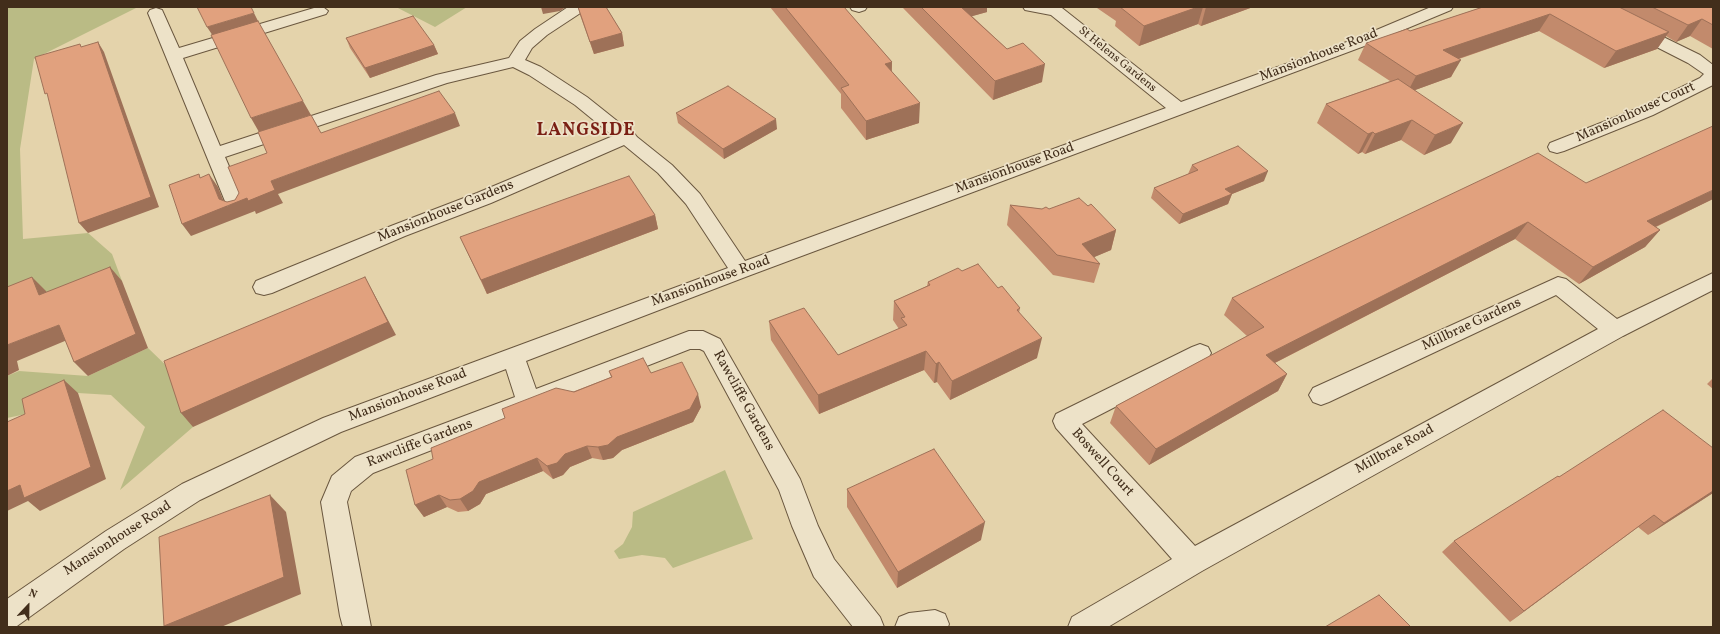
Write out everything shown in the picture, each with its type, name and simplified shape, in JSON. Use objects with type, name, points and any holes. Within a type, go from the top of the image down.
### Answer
[{"type":"street","points":[[515,62],[526,45],[541,32],[580,7]]},
{"type":"street","name":"St Helens Gardens","points":[[1031,7],[1061,9],[1178,108]]},
{"type":"street","name":"Mansionhouse Road","points":[[7,616],[114,540],[191,492],[332,425],[740,271],[1360,42],[1445,7]]},
{"type":"street","name":"Mansionhouse Court","points":[[1557,147],[1647,111],[1706,82],[1713,74],[1694,59],[1590,7]]},
{"type":"street","points":[[174,55],[320,11]]},
{"type":"street","points":[[156,13],[236,206]]},
{"type":"street","points":[[214,154],[442,79],[515,62],[555,82],[582,101],[628,137],[665,169],[693,199],[740,271]]},
{"type":"street","name":"Mansionhouse Gardens","points":[[264,287],[398,231],[484,198],[628,137]]},
{"type":"street","name":"Millbrae Road","points":[[1082,627],[1192,562],[1615,330],[1713,280]]},
{"type":"street","name":"Millbrae Gardens","points":[[1321,395],[1558,285],[1615,330]]},
{"type":"street","name":"Rawcliffe Gardens","points":[[358,627],[354,616],[334,502],[341,484],[364,465],[689,340],[703,340],[712,345],[791,487],[805,526],[824,568],[870,627]]},
{"type":"street","name":"Boswell Court","points":[[1192,562],[1103,466],[1065,421],[1200,353]]},
{"type":"street","points":[[513,356],[529,402]]},
{"type":"green space","points":[[7,7],[138,7],[34,59],[20,149],[23,239],[88,233],[112,254],[122,281],[53,308],[7,295]]},
{"type":"green space","points":[[396,7],[467,7],[435,27]]},
{"type":"green space","points":[[148,348],[176,375],[193,427],[120,490],[145,427],[111,395],[78,393],[36,412],[7,418],[7,376],[19,371],[88,376]]},
{"type":"green space","points":[[725,470],[753,539],[673,568],[665,558],[642,555],[619,559],[614,551],[623,544],[632,527],[633,512]]},
{"type":"building","points":[[197,7],[251,7],[254,13],[207,27]]},
{"type":"building","points":[[578,7],[606,7],[622,33],[590,42]]},
{"type":"building","points":[[785,7],[844,7],[892,62],[885,64],[920,103],[866,121],[841,88],[849,85]]},
{"type":"building","points":[[921,7],[961,7],[1007,49],[1023,43],[1045,64],[995,81]]},
{"type":"building","points":[[1120,7],[1198,7],[1144,26]]},
{"type":"building","points":[[1483,7],[1619,7],[1669,32],[1616,51],[1550,14],[1443,50],[1461,60],[1416,76],[1366,43],[1407,29],[1410,31]]},
{"type":"building","points":[[1652,7],[1713,7],[1713,25],[1702,19],[1688,25]]},
{"type":"building","points":[[413,16],[434,45],[365,68],[346,38]]},
{"type":"building","points":[[258,21],[303,101],[251,118],[211,35]]},
{"type":"building","points":[[98,42],[151,197],[79,223],[47,93],[45,94],[35,57],[80,44],[81,47]]},
{"type":"building","points":[[1398,79],[1463,123],[1435,135],[1412,120],[1375,134],[1373,132],[1368,134],[1326,104]]},
{"type":"building","points":[[728,86],[776,119],[723,149],[676,113]]},
{"type":"building","points":[[439,91],[455,113],[271,181],[275,190],[248,201],[247,198],[182,224],[169,185],[199,174],[200,178],[209,174],[219,199],[227,202],[235,200],[239,193],[228,167],[267,153],[258,132],[311,115],[321,133]]},
{"type":"building","points":[[1713,126],[1713,190],[1647,221],[1660,230],[1593,267],[1528,222],[1266,355],[1287,374],[1156,449],[1116,406],[1264,327],[1232,298],[1538,153],[1586,183]]},
{"type":"building","points":[[1238,146],[1268,171],[1225,189],[1232,194],[1183,214],[1154,188],[1198,170],[1192,165]]},
{"type":"building","points":[[629,176],[655,215],[481,280],[460,237]]},
{"type":"building","points":[[1079,198],[1088,206],[1091,204],[1116,230],[1082,244],[1100,264],[1057,255],[1010,205],[1042,209],[1046,207],[1049,209]]},
{"type":"building","points":[[978,264],[998,288],[1002,286],[1020,308],[1017,310],[1042,338],[952,381],[939,362],[936,364],[926,351],[818,395],[769,321],[804,308],[838,355],[907,325],[901,318],[905,317],[894,301],[930,285],[928,282],[958,268],[962,271]]},
{"type":"building","points":[[110,267],[136,334],[74,362],[59,325],[7,345],[7,287],[32,277],[39,295]]},
{"type":"building","points":[[365,277],[388,322],[181,413],[164,361]]},
{"type":"building","points":[[643,358],[651,373],[682,362],[698,394],[690,409],[617,437],[608,445],[598,447],[587,446],[565,454],[557,463],[547,466],[537,458],[479,482],[473,491],[460,499],[450,500],[439,495],[415,505],[406,470],[433,459],[431,448],[505,418],[502,409],[556,388],[574,392],[612,377],[609,371]]},
{"type":"building","points":[[64,380],[91,467],[24,498],[20,485],[7,491],[7,422],[25,414],[22,399]]},
{"type":"building","points":[[1663,410],[1713,448],[1713,491],[1664,523],[1654,515],[1524,611],[1454,541],[1558,476],[1559,477]]},
{"type":"building","points":[[934,449],[985,522],[898,572],[847,489]]},
{"type":"building","points":[[270,495],[284,577],[164,626],[159,537]]},
{"type":"building","points":[[1379,595],[1411,627],[1325,627]]},
{"type":"district","name":"LANGSIDE","points":[[586,132]]}]
